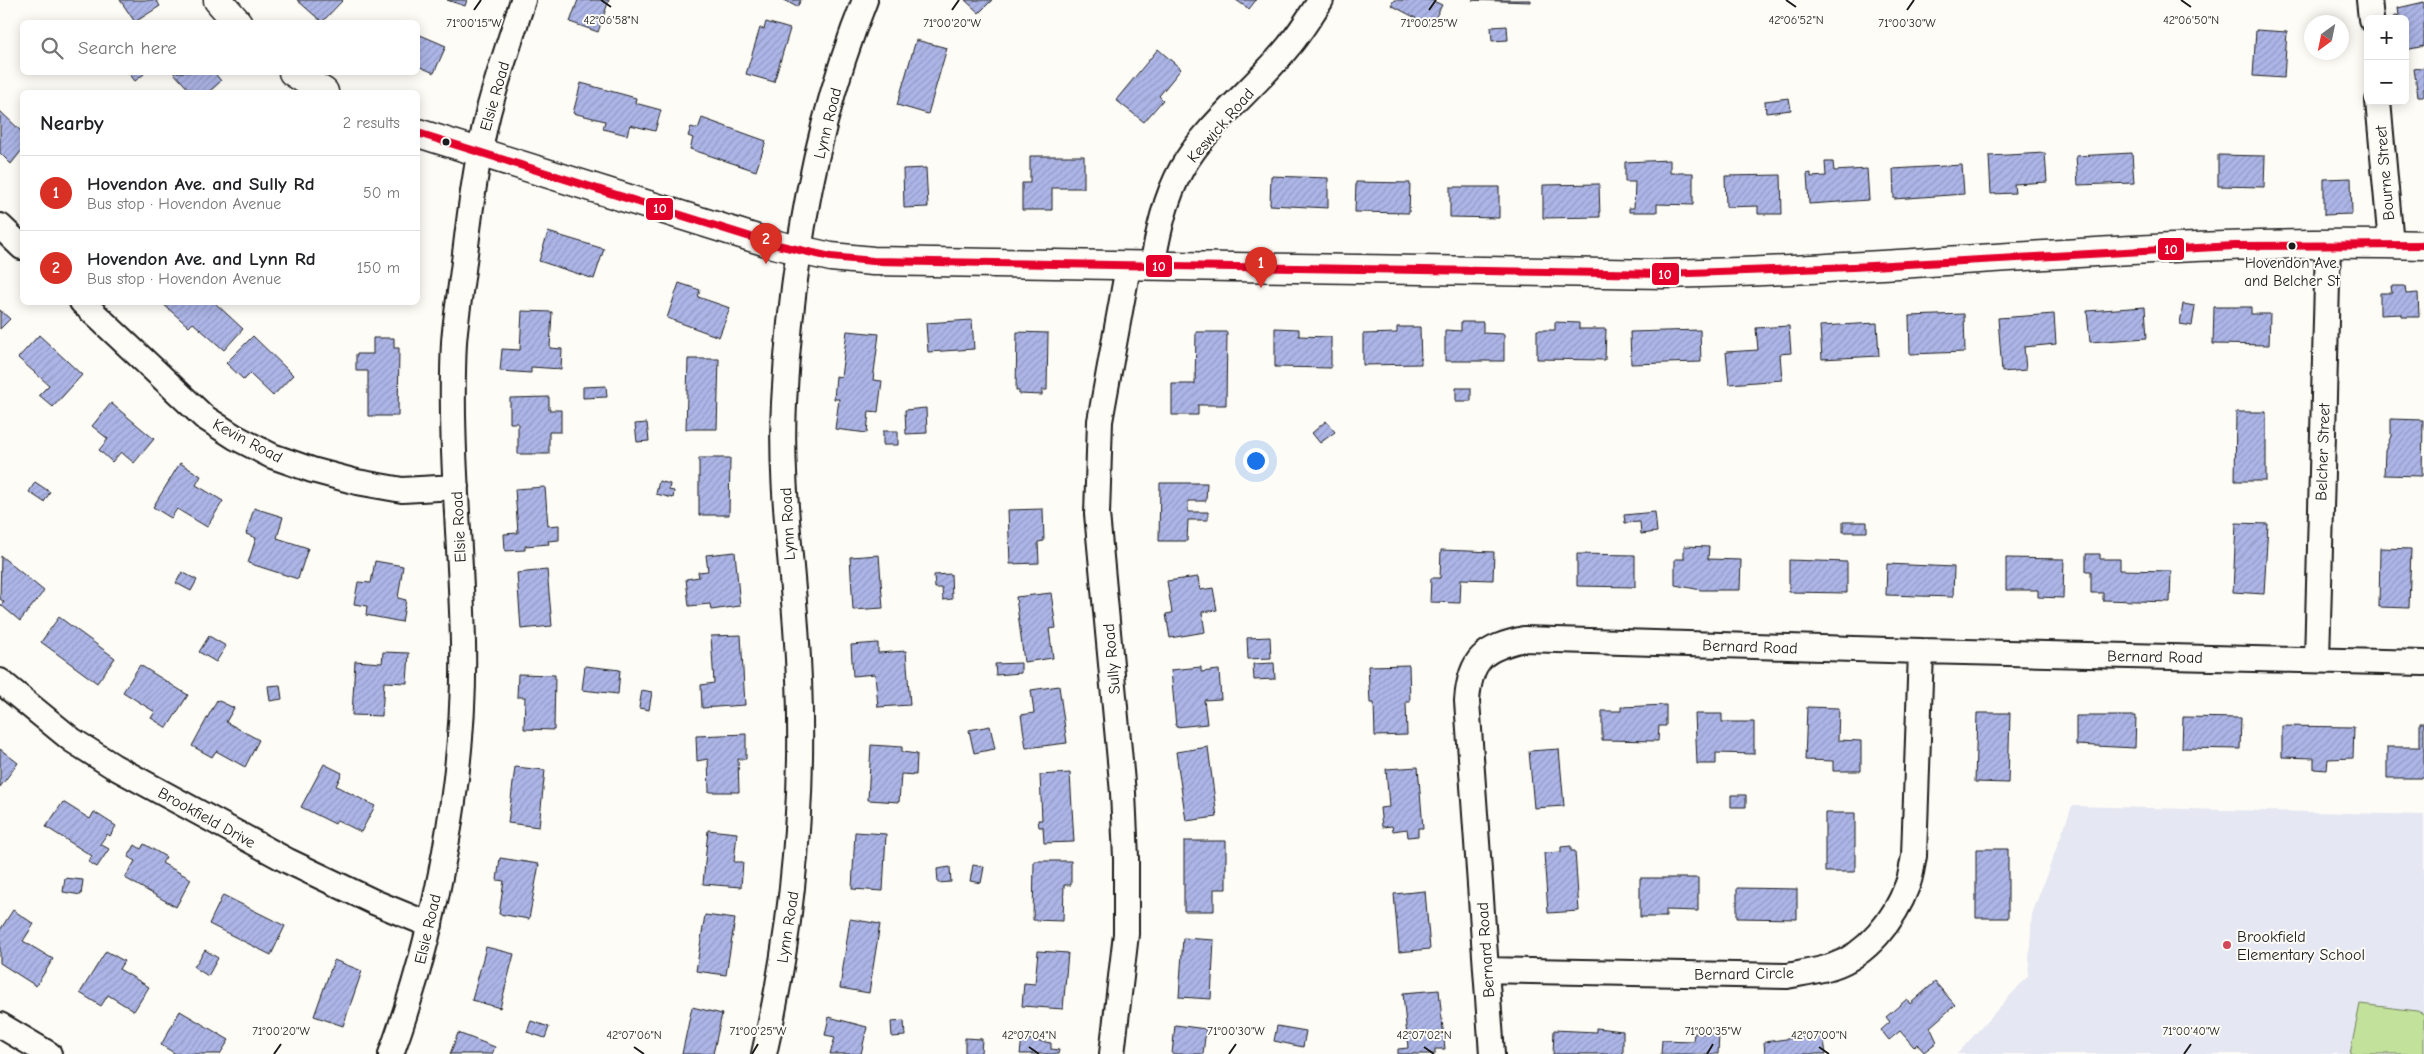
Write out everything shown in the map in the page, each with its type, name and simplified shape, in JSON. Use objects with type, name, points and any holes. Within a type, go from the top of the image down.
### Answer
[{"type":"street","points":[[218,0],[235,20]]},
{"type":"street","name":"Elsie Road","points":[[391,1054],[405,1015],[430,925],[450,823],[461,723],[463,645],[456,488],[454,340],[479,153],[489,111],[523,0]]},
{"type":"street","name":"Lynn Road","points":[[764,1054],[793,897],[798,817],[800,726],[796,628],[787,535],[784,423],[798,250],[837,80],[847,44],[865,0]]},
{"type":"street","name":"Keswick Road","points":[[1140,267],[1157,235],[1182,168],[1201,142],[1289,47],[1321,0]]},
{"type":"street","points":[[2369,0],[2371,15]]},
{"type":"street","points":[[298,75],[321,90]]},
{"type":"street","name":"Bourne Street","points":[[2378,105],[2391,244]]},
{"type":"street","points":[[420,134],[696,222],[798,250],[873,262],[1643,274],[1761,272],[2053,254],[2328,245],[2424,245]]},
{"type":"street","points":[[0,226],[20,245]]},
{"type":"street","name":"Belcher Street","points":[[2317,660],[2328,245]]},
{"type":"street","name":"Sully Road","points":[[1112,1054],[1126,934],[1126,858],[1123,793],[1097,514],[1097,472],[1100,421],[1140,267]]},
{"type":"street","name":"Kevin Road","points":[[85,305],[204,417],[235,437],[272,456],[312,470],[357,482],[402,490],[456,488]]},
{"type":"street","name":"Bernard Road","points":[[1492,1054],[1467,701],[1468,679],[1479,659],[1498,645],[1524,639],[2424,663]]},
{"type":"street","name":"Bernard Circle","points":[[1486,970],[1787,976],[1833,966],[1856,954],[1877,936],[1894,913],[1908,885],[1912,866],[1917,806],[1920,651]]},
{"type":"street","name":"Brookfield Drive","points":[[0,681],[72,740],[113,766],[288,861],[374,902],[430,925]]},
{"type":"street","points":[[0,1025],[49,1054]]},
{"type":"shaded area","name":"Brookfield Elementary School","points":[[2072,806],[2424,815],[2424,1054],[1957,1054],[2028,976],[2032,914]]},
{"type":"green space","points":[[2360,1004],[2417,1011],[2424,1014],[2424,1054],[2350,1054]]},
{"type":"building","points":[[120,0],[156,0],[160,6],[138,20],[134,20]]},
{"type":"building","points":[[297,0],[343,0],[324,20],[320,20]]},
{"type":"building","points":[[447,0],[467,0],[465,6]]},
{"type":"building","points":[[578,0],[609,0],[598,32],[570,22]]},
{"type":"building","points":[[784,0],[801,0],[797,7]]},
{"type":"building","points":[[965,0],[992,0],[979,13]]},
{"type":"building","points":[[1236,0],[1256,0],[1249,9]]},
{"type":"building","points":[[1394,0],[1431,0],[1442,5],[1431,26],[1391,5]]},
{"type":"building","points":[[1472,0],[1531,0],[1531,2]]},
{"type":"building","points":[[2424,2],[2424,46],[2409,49],[2409,15],[2399,15],[2398,8]]},
{"type":"building","points":[[766,22],[790,29],[774,82],[746,74],[760,28],[764,29]]},
{"type":"building","points":[[1507,26],[1508,40],[1492,41],[1491,27]]},
{"type":"building","points":[[2256,30],[2287,32],[2284,78],[2253,76]]},
{"type":"building","points":[[420,35],[446,46],[434,73],[420,67]]},
{"type":"building","points":[[916,40],[947,48],[928,114],[897,105]]},
{"type":"building","points":[[1158,49],[1181,69],[1159,96],[1163,100],[1144,122],[1116,100]]},
{"type":"building","points":[[2424,67],[2424,96],[2418,96],[2414,69]]},
{"type":"building","points":[[130,75],[143,75],[135,81]]},
{"type":"building","points":[[176,75],[216,75],[221,81],[211,90],[189,90]]},
{"type":"building","points":[[581,83],[636,98],[635,103],[661,110],[655,131],[630,125],[627,135],[603,129],[605,121],[573,113]]},
{"type":"building","points":[[1789,98],[1791,110],[1766,113],[1765,101]]},
{"type":"building","points":[[0,111],[20,130],[20,153],[11,164],[0,153]]},
{"type":"building","points":[[702,118],[766,141],[756,171],[690,149],[693,138],[688,136],[691,127],[698,129]]},
{"type":"building","points":[[2045,153],[2047,182],[2014,184],[2015,193],[1991,194],[1989,156]]},
{"type":"building","points":[[2132,153],[2134,183],[2078,185],[2076,156]]},
{"type":"building","points":[[2218,155],[2265,156],[2264,187],[2218,186]]},
{"type":"building","points":[[1030,156],[1084,156],[1084,188],[1052,188],[1052,210],[1022,210],[1022,183],[1030,183]]},
{"type":"building","points":[[1670,160],[1670,173],[1693,173],[1693,205],[1657,204],[1657,212],[1629,212],[1629,208],[1634,208],[1635,182],[1625,182],[1625,162]]},
{"type":"building","points":[[1825,162],[1833,162],[1834,171],[1867,169],[1869,200],[1809,204],[1807,174],[1811,173],[1811,177],[1826,176]]},
{"type":"building","points":[[1962,165],[1964,194],[1894,199],[1893,169]]},
{"type":"building","points":[[926,168],[928,207],[904,208],[903,169]]},
{"type":"building","points":[[1781,175],[1782,214],[1758,214],[1758,206],[1726,207],[1725,176]]},
{"type":"building","points":[[1271,176],[1328,178],[1328,208],[1270,205]]},
{"type":"building","points":[[2351,178],[2352,214],[2324,215],[2324,179]]},
{"type":"building","points":[[1356,182],[1410,183],[1409,213],[1355,212]]},
{"type":"building","points":[[1599,184],[1600,217],[1543,218],[1543,185]]},
{"type":"building","points":[[1450,187],[1499,187],[1499,218],[1450,217]]},
{"type":"building","points":[[548,232],[604,249],[594,279],[539,261]]},
{"type":"building","points":[[679,283],[700,290],[698,297],[730,308],[719,337],[667,318]]},
{"type":"building","points":[[2391,286],[2405,286],[2406,294],[2418,293],[2419,317],[2402,317],[2402,314],[2380,315],[2380,293],[2392,293]]},
{"type":"building","points":[[2183,304],[2195,306],[2192,326],[2180,324]]},
{"type":"building","points":[[164,305],[217,305],[243,329],[224,350],[193,323],[189,327]]},
{"type":"building","points":[[2145,307],[2147,338],[2090,342],[2087,311]]},
{"type":"building","points":[[2214,307],[2251,307],[2251,314],[2270,314],[2269,345],[2213,344]]},
{"type":"building","points":[[0,310],[10,319],[0,329]]},
{"type":"building","points":[[522,311],[552,312],[550,348],[562,349],[561,369],[531,367],[531,373],[500,371],[502,349],[520,350]]},
{"type":"building","points":[[1964,314],[1965,352],[1910,354],[1909,316]]},
{"type":"building","points":[[2054,314],[2056,344],[2024,347],[2026,370],[2002,372],[1998,318]]},
{"type":"building","points":[[972,320],[974,349],[928,352],[926,323]]},
{"type":"building","points":[[1461,322],[1483,322],[1483,333],[1504,334],[1504,361],[1445,361],[1445,330],[1461,331]]},
{"type":"building","points":[[1555,322],[1579,323],[1579,329],[1606,329],[1605,360],[1537,359],[1537,330],[1555,330]]},
{"type":"building","points":[[1877,323],[1879,356],[1822,359],[1820,326]]},
{"type":"building","points":[[1789,326],[1791,353],[1780,354],[1782,380],[1729,384],[1726,352],[1758,350],[1756,328]]},
{"type":"building","points":[[1397,327],[1420,327],[1421,364],[1363,365],[1363,334],[1397,333]]},
{"type":"building","points":[[1275,328],[1299,329],[1299,336],[1331,337],[1331,368],[1275,367]]},
{"type":"building","points":[[1700,330],[1701,362],[1631,364],[1630,332]]},
{"type":"building","points":[[847,331],[879,334],[873,380],[882,381],[878,412],[869,411],[867,433],[835,429],[839,399],[834,399],[836,376],[841,377]]},
{"type":"building","points":[[1017,332],[1048,333],[1047,390],[1042,390],[1042,395],[1019,394],[1019,391],[1016,390]]},
{"type":"building","points":[[1196,332],[1227,332],[1226,405],[1198,405],[1198,415],[1172,415],[1172,384],[1195,384]]},
{"type":"building","points":[[39,335],[82,375],[53,407],[39,395],[49,385],[18,358]]},
{"type":"building","points":[[253,336],[293,375],[273,396],[250,374],[244,380],[226,363]]},
{"type":"building","points":[[373,338],[394,338],[394,348],[399,348],[398,416],[368,416],[368,371],[356,371],[356,354],[373,354]]},
{"type":"building","points":[[688,359],[719,359],[717,429],[686,429]]},
{"type":"building","points":[[606,386],[607,397],[583,398],[583,387]]},
{"type":"building","points":[[1456,388],[1471,388],[1471,401],[1456,401]]},
{"type":"building","points":[[549,397],[549,410],[561,410],[561,432],[549,432],[549,454],[518,454],[518,423],[510,423],[510,398]]},
{"type":"building","points":[[111,403],[154,439],[134,463],[121,452],[112,462],[99,450],[108,439],[92,426]]},
{"type":"building","points":[[926,408],[927,433],[906,434],[905,410]]},
{"type":"building","points":[[2236,412],[2266,412],[2266,481],[2235,481]]},
{"type":"building","points":[[2391,419],[2423,420],[2422,476],[2384,475],[2385,451],[2391,436]]},
{"type":"building","points":[[1326,421],[1335,432],[1320,443],[1312,433]]},
{"type":"building","points":[[647,423],[649,441],[637,442],[635,424]]},
{"type":"building","points":[[883,431],[898,431],[898,445],[883,445]]},
{"type":"building","points":[[699,458],[730,458],[729,515],[699,515]]},
{"type":"building","points":[[180,463],[201,476],[196,485],[223,501],[207,527],[177,509],[171,518],[153,507]]},
{"type":"building","points":[[659,481],[670,484],[669,490],[674,491],[673,498],[656,494]]},
{"type":"building","points":[[35,482],[50,492],[44,502],[29,492]]},
{"type":"building","points":[[1160,483],[1207,483],[1206,501],[1188,501],[1188,512],[1208,512],[1208,520],[1188,520],[1187,541],[1159,541]]},
{"type":"building","points":[[545,487],[548,526],[559,525],[559,540],[548,541],[549,544],[525,546],[525,550],[505,551],[504,534],[518,533],[515,489]]},
{"type":"building","points":[[254,508],[283,517],[277,538],[308,548],[298,579],[248,563],[256,538],[246,534]]},
{"type":"building","points":[[1043,509],[1044,541],[1038,542],[1039,563],[1010,564],[1008,510]]},
{"type":"building","points":[[1655,512],[1657,532],[1641,534],[1640,522],[1625,523],[1624,515]]},
{"type":"building","points":[[1843,522],[1867,522],[1867,532],[1843,532]]},
{"type":"building","points":[[2236,523],[2268,524],[2264,594],[2233,592]]},
{"type":"building","points":[[1684,546],[1709,547],[1708,559],[1741,560],[1740,590],[1701,590],[1675,585],[1675,559],[1684,559]]},
{"type":"building","points":[[2380,548],[2411,549],[2409,608],[2379,607]]},
{"type":"building","points":[[1441,550],[1494,552],[1493,580],[1461,579],[1460,603],[1430,602],[1431,578],[1440,578]]},
{"type":"building","points":[[735,552],[740,606],[711,610],[710,604],[689,606],[686,579],[699,577],[698,572],[708,571],[706,555]]},
{"type":"building","points":[[1577,554],[1635,555],[1635,587],[1577,586]]},
{"type":"building","points":[[2086,554],[2100,554],[2100,559],[2120,559],[2120,570],[2171,571],[2170,602],[2103,600],[2103,593],[2091,593],[2091,571],[2086,571]]},
{"type":"building","points":[[879,555],[883,608],[853,610],[850,557]]},
{"type":"building","points":[[1,556],[44,591],[20,621],[1,605],[4,602],[0,599]]},
{"type":"building","points":[[2006,558],[2064,559],[2063,598],[2038,597],[2038,590],[2006,590]]},
{"type":"building","points":[[1789,560],[1847,562],[1847,593],[1789,592]]},
{"type":"building","points":[[375,561],[403,566],[398,598],[406,600],[402,622],[366,615],[367,606],[354,604],[358,582],[371,583]]},
{"type":"building","points":[[1887,564],[1954,567],[1953,597],[1886,595]]},
{"type":"building","points":[[547,570],[552,626],[521,629],[517,573]]},
{"type":"building","points":[[182,572],[197,580],[191,591],[176,583]]},
{"type":"building","points":[[951,574],[952,599],[943,600],[942,588],[935,588],[934,575]]},
{"type":"building","points":[[1198,577],[1200,590],[1213,588],[1217,610],[1202,612],[1205,632],[1170,638],[1166,614],[1172,613],[1167,581]]},
{"type":"building","points":[[1051,593],[1056,628],[1049,629],[1053,658],[1024,662],[1016,597]]},
{"type":"building","points":[[59,617],[115,658],[97,683],[41,642]]},
{"type":"building","points":[[741,635],[745,705],[702,708],[701,685],[714,683],[711,636]]},
{"type":"building","points":[[209,636],[226,646],[216,662],[199,652]]},
{"type":"building","points":[[1270,637],[1271,658],[1248,659],[1247,638]]},
{"type":"building","points":[[878,643],[878,653],[906,651],[910,705],[878,707],[875,674],[853,676],[851,645]]},
{"type":"building","points":[[383,652],[409,653],[407,683],[384,682],[382,716],[352,715],[355,661],[382,663]]},
{"type":"building","points":[[1021,663],[1021,673],[996,675],[995,664]]},
{"type":"building","points":[[1274,663],[1275,679],[1254,680],[1253,664]]},
{"type":"building","points":[[140,665],[188,695],[167,728],[151,718],[155,712],[123,692]]},
{"type":"building","points":[[1409,665],[1410,702],[1406,702],[1407,735],[1375,736],[1374,703],[1370,703],[1368,666]]},
{"type":"building","points":[[585,666],[620,670],[618,694],[582,690]]},
{"type":"building","points":[[1201,667],[1201,672],[1219,670],[1221,699],[1204,700],[1207,724],[1176,727],[1171,670]]},
{"type":"building","points":[[518,674],[555,675],[554,730],[524,729],[525,697],[517,697]]},
{"type":"building","points":[[280,685],[282,699],[270,701],[268,686]]},
{"type":"building","points":[[1059,686],[1067,743],[1026,748],[1021,715],[1034,713],[1031,690]]},
{"type":"building","points":[[642,690],[652,692],[649,710],[639,708]]},
{"type":"building","points":[[217,700],[234,708],[226,722],[259,740],[245,767],[216,751],[212,757],[192,746]]},
{"type":"building","points":[[1666,705],[1666,726],[1659,726],[1658,741],[1602,740],[1602,711],[1621,711],[1621,707]]},
{"type":"building","points":[[1807,707],[1839,708],[1838,740],[1861,741],[1861,771],[1833,771],[1833,761],[1805,760]]},
{"type":"building","points":[[1977,713],[2010,713],[2008,783],[1975,782]]},
{"type":"building","points":[[1695,714],[1722,714],[1722,722],[1754,722],[1754,754],[1716,753],[1716,764],[1697,764]]},
{"type":"building","points":[[2076,716],[2136,716],[2135,748],[2076,745]]},
{"type":"building","points":[[2183,717],[2241,718],[2240,749],[2182,748]]},
{"type":"building","points":[[2420,723],[2424,723],[2424,778],[2387,778],[2387,747],[2420,747]]},
{"type":"building","points":[[990,726],[995,749],[974,753],[969,730]]},
{"type":"building","points":[[2282,726],[2354,727],[2353,758],[2328,759],[2327,770],[2314,769],[2314,758],[2282,757]]},
{"type":"building","points":[[746,734],[746,759],[738,759],[739,792],[709,792],[708,759],[697,761],[696,736]]},
{"type":"building","points":[[871,745],[902,747],[902,752],[917,754],[916,775],[901,774],[899,802],[868,800]]},
{"type":"building","points":[[1208,747],[1217,817],[1186,821],[1176,752]]},
{"type":"building","points":[[0,749],[18,763],[0,787]]},
{"type":"building","points":[[1559,749],[1564,806],[1534,808],[1529,751]]},
{"type":"building","points":[[324,764],[342,773],[336,786],[375,806],[361,832],[337,820],[335,824],[301,807]]},
{"type":"building","points":[[515,767],[545,770],[539,827],[508,823]]},
{"type":"building","points":[[1418,767],[1423,828],[1418,828],[1418,836],[1408,837],[1407,829],[1393,831],[1392,826],[1382,827],[1380,808],[1389,807],[1386,769]]},
{"type":"building","points":[[1070,773],[1074,842],[1044,843],[1043,827],[1039,827],[1038,820],[1042,820],[1040,775]]},
{"type":"building","points":[[1731,795],[1746,795],[1746,807],[1731,807]]},
{"type":"building","points":[[63,802],[90,819],[94,812],[116,826],[110,836],[107,834],[100,844],[109,849],[97,867],[88,862],[92,856],[46,827]]},
{"type":"building","points":[[1825,813],[1855,813],[1855,872],[1825,872]]},
{"type":"building","points":[[708,830],[737,833],[734,862],[743,862],[741,887],[703,884]]},
{"type":"building","points":[[855,832],[886,834],[883,891],[852,889]]},
{"type":"building","points":[[1184,841],[1226,841],[1226,889],[1214,889],[1214,911],[1184,911]]},
{"type":"building","points":[[144,844],[166,857],[162,863],[191,879],[176,907],[125,878],[135,861],[128,857],[135,845],[141,849]]},
{"type":"building","points":[[1571,846],[1571,851],[1575,851],[1579,911],[1548,913],[1544,853],[1561,852],[1561,847]]},
{"type":"building","points":[[1976,849],[2008,849],[2008,918],[1976,918]]},
{"type":"building","points":[[500,858],[539,864],[529,919],[499,914],[504,881],[497,880]]},
{"type":"building","points":[[1034,861],[1071,861],[1071,885],[1064,885],[1063,921],[1033,920]]},
{"type":"building","points":[[973,865],[984,867],[981,883],[970,881]]},
{"type":"building","points":[[950,867],[951,882],[938,883],[937,869]]},
{"type":"building","points":[[65,878],[83,880],[81,895],[63,892]]},
{"type":"building","points":[[1640,878],[1698,878],[1698,911],[1666,910],[1666,917],[1640,917]]},
{"type":"building","points":[[1737,888],[1797,889],[1797,919],[1737,918]]},
{"type":"building","points":[[1425,891],[1430,949],[1399,952],[1394,894]]},
{"type":"building","points":[[223,895],[285,926],[271,955],[209,924]]},
{"type":"building","points":[[13,910],[34,924],[23,941],[53,959],[36,986],[0,963],[0,930]]},
{"type":"building","points":[[705,915],[735,919],[726,975],[696,971]]},
{"type":"building","points":[[850,919],[880,924],[869,993],[840,988]]},
{"type":"building","points":[[1183,938],[1214,940],[1211,999],[1179,997]]},
{"type":"building","points":[[486,947],[514,954],[500,1008],[472,1000]]},
{"type":"building","points":[[205,950],[218,958],[208,976],[194,967]]},
{"type":"building","points":[[106,951],[124,961],[119,969],[149,987],[134,1011],[108,995],[101,1006],[80,993]]},
{"type":"building","points":[[1038,951],[1068,953],[1063,1009],[1022,1006],[1024,983],[1035,984]]},
{"type":"building","points":[[334,960],[362,971],[343,1026],[314,1016]]},
{"type":"building","points":[[1935,982],[1955,1005],[1930,1027],[1937,1042],[1924,1052],[1917,1044],[1914,1047],[1900,1031],[1889,1040],[1881,1030],[1890,1022],[1886,1017],[1907,999],[1910,1004]]},
{"type":"building","points":[[1439,990],[1445,1049],[1435,1049],[1435,1054],[1398,1054],[1398,1049],[1408,1048],[1403,993]]},
{"type":"building","points":[[692,1007],[722,1014],[713,1054],[682,1054]]},
{"type":"building","points":[[180,1011],[229,1040],[220,1054],[176,1054],[161,1045]]},
{"type":"building","points":[[829,1017],[867,1027],[861,1054],[830,1054],[835,1037],[825,1035]]},
{"type":"building","points":[[531,1021],[549,1027],[545,1038],[527,1032]]},
{"type":"building","points":[[904,1021],[905,1036],[892,1037],[891,1022]]},
{"type":"building","points":[[1175,1025],[1206,1029],[1203,1054],[1172,1054]]},
{"type":"building","points":[[1277,1026],[1306,1031],[1303,1047],[1274,1041]]},
{"type":"building","points":[[1596,1028],[1623,1031],[1623,1054],[1553,1054],[1554,1030],[1596,1032]]},
{"type":"building","points":[[458,1033],[495,1047],[492,1054],[450,1054]]},
{"type":"building","points":[[1694,1033],[1719,1034],[1718,1054],[1661,1054],[1662,1040],[1693,1041]]},
{"type":"building","points":[[1823,1034],[1826,1054],[1765,1054],[1764,1042]]},
{"type":"building","points":[[965,1038],[982,1039],[981,1053],[965,1053]]},
{"type":"building","points":[[1022,1038],[1051,1043],[1051,1049],[1059,1050],[1058,1054],[1020,1054]]},
{"type":"transit line","name":"10","points":[[420,134],[773,244],[831,257],[873,261],[1663,274],[1853,267],[2234,246],[2424,245]]},
{"type":"place","name":"Hovendon Ave. and Belcher St","points":[[2292,246]]},
{"type":"place","name":"Hovendon Ave. and Lynn Rd","points":[[766,264]]},
{"type":"place","name":"Hovendon Ave. and Sully Rd","points":[[1261,288]]},
{"type":"place","name":"Brookfield Elementary School","points":[[2227,945]]}]
